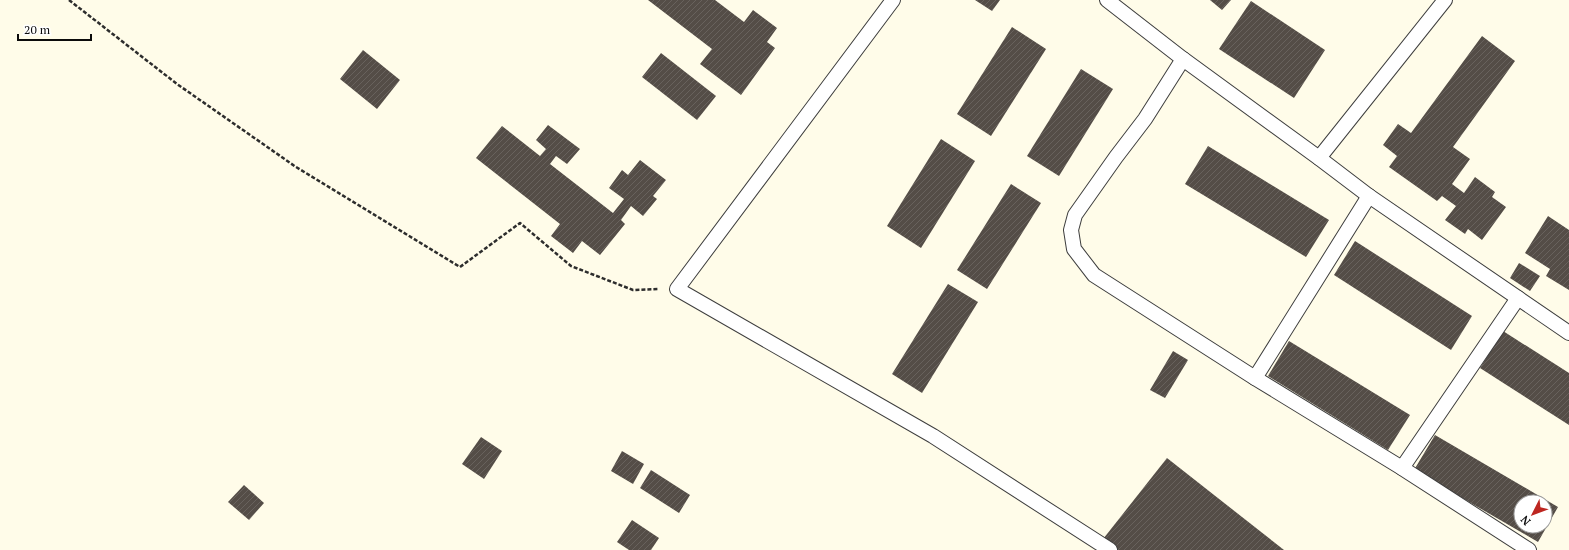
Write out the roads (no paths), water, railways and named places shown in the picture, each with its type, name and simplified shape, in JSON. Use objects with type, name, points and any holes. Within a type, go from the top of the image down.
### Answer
[{"type":"lane","points":[[893,0],[677,289],[933,436],[1110,550]]},
{"type":"lane","points":[[1107,0],[1183,60],[1369,196],[1569,333]]},
{"type":"lane","points":[[1319,158],[1445,0]]},
{"type":"lane","points":[[1183,60],[1145,120],[1116,157],[1075,215],[1071,230],[1074,249],[1094,275],[1255,378],[1402,468],[1529,550]]},
{"type":"lane","points":[[1255,378],[1369,196]]},
{"type":"lane","points":[[1402,468],[1518,298]]}]
